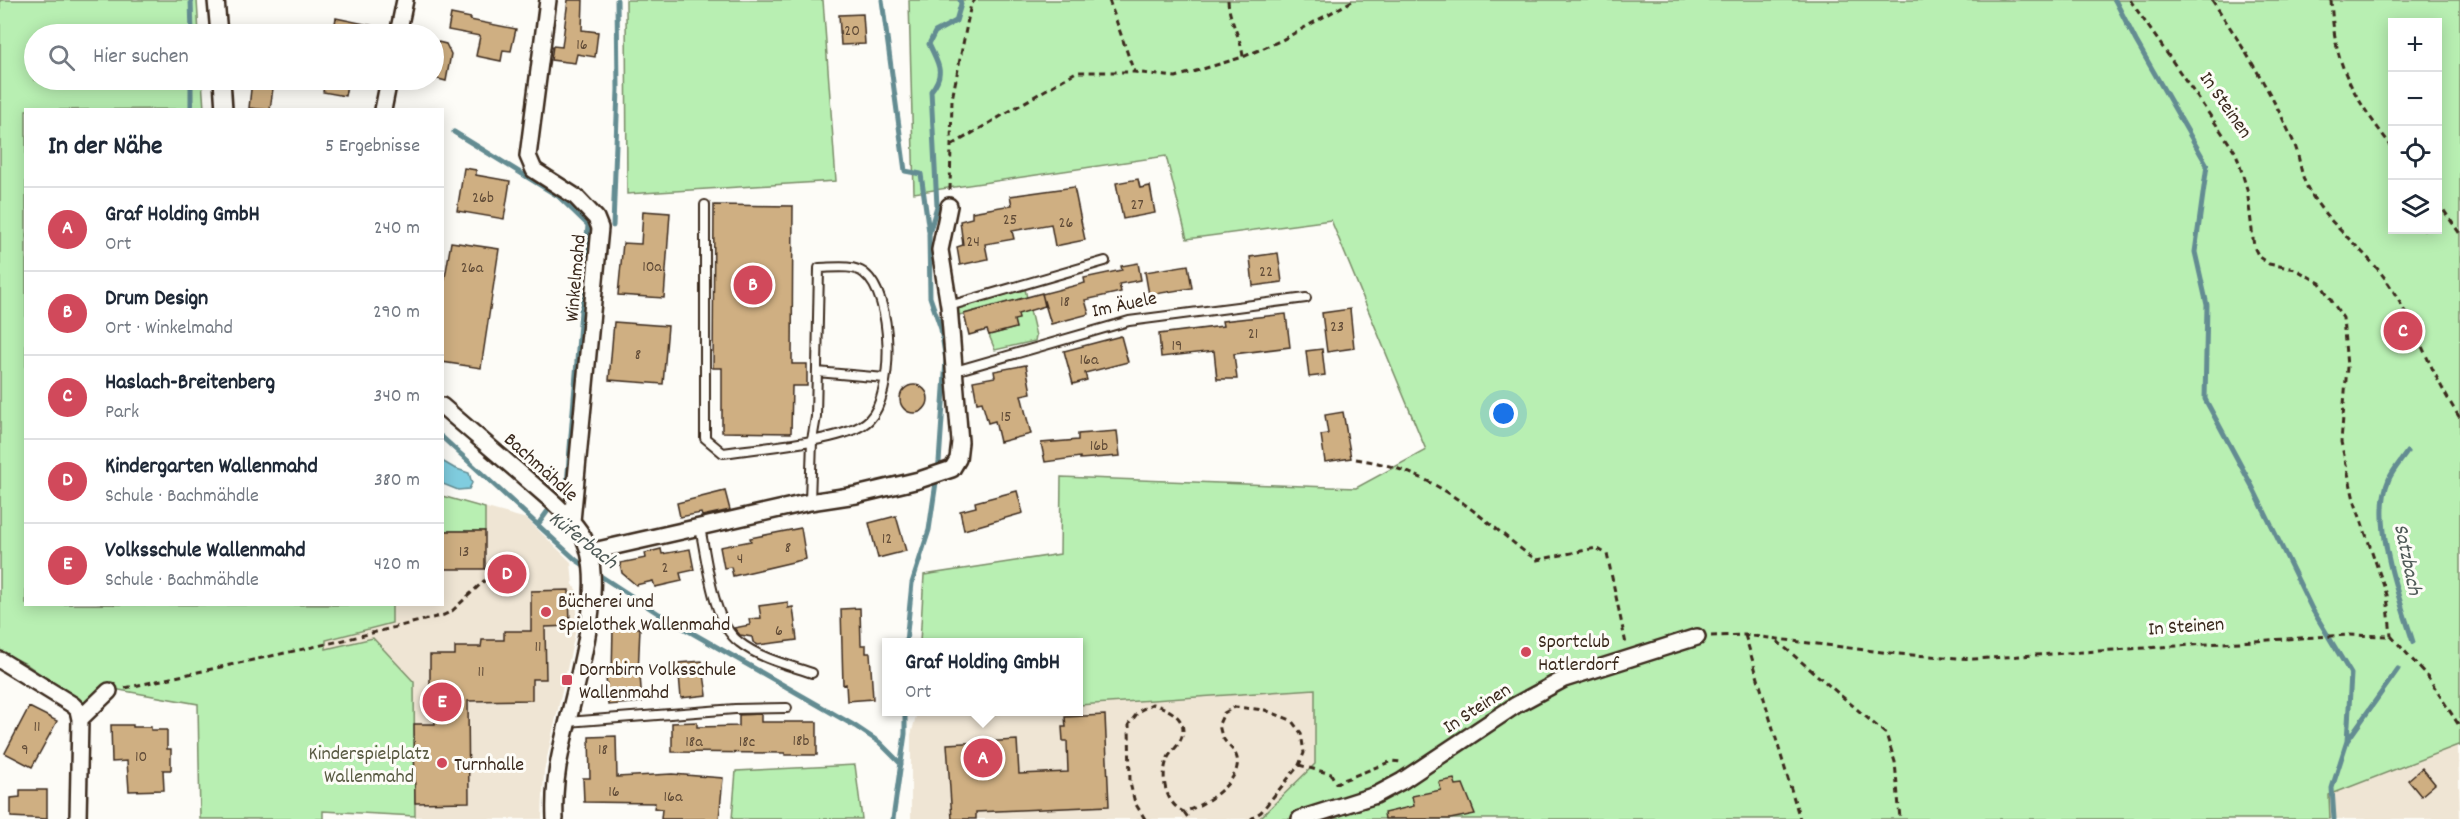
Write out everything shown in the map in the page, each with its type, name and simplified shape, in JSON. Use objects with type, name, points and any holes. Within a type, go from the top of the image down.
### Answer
[{"type":"street","points":[[216,0],[218,24]]},
{"type":"street","points":[[400,24],[405,0]]},
{"type":"street","name":"Winkelmahd","points":[[548,0],[528,156],[534,170],[576,197],[596,218],[600,228],[572,521]]},
{"type":"street","points":[[223,90],[224,108]]},
{"type":"street","points":[[382,108],[387,90]]},
{"type":"street","points":[[590,556],[810,502],[856,495],[919,480],[952,469],[958,459],[960,442],[949,306],[939,250],[949,206]]},
{"type":"street","name":"Bachmähdle","points":[[444,408],[559,507],[581,534],[590,556],[592,576],[590,618],[556,784],[555,819]]},
{"type":"street","name":"In Steinen","points":[[1300,819],[1376,795],[1411,776],[1516,705],[1564,679],[1697,637]]},
{"type":"street","points":[[0,660],[74,705],[78,710],[80,719],[78,819]]},
{"type":"street","points":[[80,719],[109,691]]},
{"type":"lane","points":[[705,206],[705,438],[723,453],[812,440],[855,429],[870,420],[879,402],[890,348],[885,319],[875,288],[864,273],[851,268],[819,268],[816,417],[812,440],[810,502]]},
{"type":"lane","points":[[949,306],[1105,261]]},
{"type":"lane","name":"Im Äuele","points":[[955,371],[1129,321],[1306,298]]},
{"type":"lane","points":[[817,372],[885,378]]},
{"type":"lane","points":[[700,528],[716,603],[724,624],[737,641],[766,657],[812,673]]},
{"type":"lane","points":[[567,723],[735,709],[787,708]]},
{"type":"path","points":[[949,206],[952,99],[970,4],[975,0]]},
{"type":"path","points":[[1109,0],[1134,72]]},
{"type":"path","points":[[1228,0],[1228,15],[1242,44],[1243,57]]},
{"type":"path","points":[[952,146],[1076,72],[1134,72],[1176,77],[1243,57],[1282,40],[1354,0]]},
{"type":"path","name":"In Steinen","points":[[1697,637],[1745,635],[1898,654],[1974,659],[2347,635],[2391,636],[2387,595],[2355,500],[2341,442],[2348,367],[2343,318],[2320,283],[2295,269],[2269,264],[2259,257],[2254,247],[2247,189],[2236,153],[2130,0]]},
{"type":"path","points":[[2212,0],[2234,34],[2290,134],[2306,186],[2330,222],[2383,276],[2414,328],[2449,402],[2460,418]]},
{"type":"path","points":[[2331,0],[2336,43],[2348,81],[2366,113],[2388,142]]},
{"type":"path","points":[[2442,208],[2460,234]]},
{"type":"path","points":[[1356,459],[1381,463],[1418,475],[1451,493],[1537,560],[1596,548],[1607,554],[1629,658]]},
{"type":"path","points":[[109,691],[340,641],[444,615],[452,611],[485,579]]},
{"type":"path","points":[[1745,635],[1800,819]]},
{"type":"path","points":[[2391,636],[2428,677],[2460,727]]},
{"type":"path","points":[[1775,640],[1886,734],[1895,762],[1900,819]]},
{"type":"path","points":[[1145,819],[1135,803],[1130,783],[1129,724],[1139,711],[1152,704],[1166,707],[1176,714],[1183,727],[1181,740],[1167,759],[1163,776],[1167,796],[1175,808],[1184,812],[1189,819]]},
{"type":"path","points":[[1184,812],[1197,808],[1232,780],[1238,770],[1237,755],[1223,737],[1219,724],[1224,713],[1235,707],[1265,710],[1291,720],[1301,733],[1304,753],[1299,765],[1261,812],[1251,819]]},
{"type":"path","points":[[1299,765],[1331,774],[1336,783],[1392,761],[1401,762],[1411,776]]},
{"type":"shaded area","points":[[444,496],[527,519],[571,562],[573,585],[577,591],[577,625],[544,771],[542,819],[457,819],[323,811],[325,650],[329,606],[444,606]]},
{"type":"shaded area","points":[[1315,688],[1315,764],[1259,819],[911,819],[911,735],[916,716],[1083,716],[1083,703]]},
{"type":"shaded area","points":[[2458,745],[2460,819],[2330,819],[2329,795]]},
{"type":"green space","name":"Kinderspielplatz Wallenmahd","points":[[0,0],[197,0],[198,24],[24,24],[24,90],[203,90],[204,108],[24,108],[24,606],[392,606],[392,623],[326,640],[326,649],[373,638],[414,682],[415,816],[323,811],[323,819],[200,819],[198,704],[108,688],[86,707],[26,664],[0,651]]},
{"type":"green space","points":[[626,0],[823,0],[836,181],[627,194]]},
{"type":"green space","points":[[909,0],[2460,0],[2460,746],[2329,795],[2330,819],[1259,819],[1315,764],[1315,689],[1083,705],[1083,638],[920,638],[924,575],[1060,554],[1061,477],[1356,488],[1426,450],[1331,220],[1187,239],[1166,156],[914,193]]},
{"type":"green space","points":[[1025,289],[1036,336],[1035,341],[995,350],[989,335],[1016,328],[1008,302],[959,315],[961,347],[959,347],[955,312],[957,309]]},
{"type":"green space","points":[[444,497],[485,508],[485,531],[444,531]]},
{"type":"green space","points":[[855,765],[862,819],[732,819],[736,771]]},
{"type":"water","points":[[444,462],[469,473],[472,483],[469,489],[458,490],[444,484]]},
{"type":"building","points":[[568,0],[583,0],[582,30],[598,32],[595,57],[577,54],[575,63],[551,60],[553,46],[562,47]]},
{"type":"building","points":[[451,14],[516,29],[511,51],[503,50],[501,61],[476,56],[480,36],[448,30]]},
{"type":"building","points":[[863,14],[865,44],[841,45],[839,15]]},
{"type":"building","points":[[336,18],[365,24],[335,24]]},
{"type":"building","points":[[444,44],[451,54],[446,81],[444,80]]},
{"type":"building","points":[[251,90],[273,90],[270,108],[249,108]]},
{"type":"building","points":[[323,90],[346,90],[345,96],[323,92]]},
{"type":"building","points":[[464,168],[476,170],[476,175],[510,181],[504,219],[457,211]]},
{"type":"building","points":[[1138,179],[1140,188],[1150,186],[1155,213],[1123,219],[1116,183]]},
{"type":"building","points":[[1074,187],[1085,240],[1055,246],[1051,224],[1012,231],[1014,239],[985,244],[988,259],[960,265],[957,247],[963,245],[960,221],[972,218],[972,212],[1012,205],[1010,196]]},
{"type":"building","points":[[714,205],[793,206],[792,364],[807,364],[807,386],[792,386],[791,433],[722,432],[722,368],[713,368]]},
{"type":"building","points":[[643,211],[670,213],[664,298],[618,295],[623,243],[641,244]]},
{"type":"building","points":[[451,242],[499,249],[481,368],[444,362],[444,283]]},
{"type":"building","points":[[1278,253],[1282,282],[1253,286],[1250,257]]},
{"type":"building","points":[[1138,263],[1141,280],[1119,284],[1121,292],[1085,300],[1089,314],[1051,324],[1042,294],[1085,283],[1084,278],[1122,270],[1121,266]]},
{"type":"building","points":[[1188,265],[1192,288],[1149,295],[1145,272]]},
{"type":"building","points":[[1042,293],[1045,306],[1018,314],[1019,319],[1014,320],[1016,328],[989,335],[987,330],[969,335],[964,314]]},
{"type":"building","points":[[1350,309],[1354,348],[1327,352],[1322,313]]},
{"type":"building","points":[[1286,314],[1290,347],[1234,354],[1237,379],[1217,379],[1214,351],[1161,357],[1159,334],[1223,326],[1222,321]]},
{"type":"building","points":[[614,322],[668,326],[663,384],[609,380]]},
{"type":"building","points":[[1121,336],[1128,362],[1085,373],[1087,380],[1073,384],[1064,351]]},
{"type":"building","points":[[1322,349],[1325,375],[1309,377],[1306,351]]},
{"type":"building","points":[[1026,365],[1031,393],[1021,395],[1031,434],[1000,442],[995,421],[988,423],[982,402],[977,403],[973,381],[995,377],[994,371]]},
{"type":"building","points":[[914,385],[924,389],[928,399],[924,409],[914,413],[904,409],[900,399],[904,389]]},
{"type":"building","points":[[1343,412],[1351,458],[1325,462],[1321,435],[1328,434],[1325,415]]},
{"type":"building","points":[[1117,431],[1120,456],[1080,459],[1080,457],[1045,462],[1041,443],[1078,440],[1078,434]]},
{"type":"building","points":[[725,491],[730,510],[702,516],[701,513],[680,517],[677,503]]},
{"type":"building","points":[[1017,491],[1023,513],[964,530],[960,511],[976,507],[975,502]]},
{"type":"building","points":[[896,516],[906,551],[878,558],[869,523]]},
{"type":"building","points":[[801,528],[806,559],[733,576],[731,567],[724,568],[720,547],[751,541],[750,538]]},
{"type":"building","points":[[444,531],[485,531],[485,569],[444,569]]},
{"type":"building","points":[[661,549],[662,554],[690,549],[694,570],[680,573],[682,581],[655,587],[653,581],[636,585],[622,573],[620,563],[646,558],[645,553]]},
{"type":"building","points":[[569,590],[570,626],[545,627],[546,679],[532,679],[532,700],[468,701],[469,802],[415,803],[414,724],[435,724],[435,687],[430,687],[430,655],[455,655],[455,647],[481,647],[482,640],[504,640],[504,631],[531,631],[531,591]]},
{"type":"building","points":[[788,602],[788,608],[793,607],[797,640],[758,645],[753,642],[752,637],[740,635],[734,628],[750,625],[749,619],[761,618],[759,606]]},
{"type":"building","points":[[860,608],[861,645],[866,645],[866,653],[870,653],[873,699],[847,701],[846,684],[843,685],[841,609]]},
{"type":"building","points":[[613,627],[640,628],[638,675],[640,675],[642,702],[608,705],[606,676],[612,676]]},
{"type":"building","points":[[702,661],[707,695],[681,698],[678,663]]},
{"type":"building","points":[[29,707],[57,721],[32,767],[5,753]]},
{"type":"building","points":[[761,714],[761,722],[817,722],[817,755],[672,752],[672,723],[697,722],[697,727],[739,726],[739,715]]},
{"type":"building","points":[[1105,715],[1109,806],[976,812],[976,819],[952,819],[947,744],[1017,740],[1019,774],[1068,772],[1067,741],[1063,741],[1062,727],[1066,727],[1065,717]]},
{"type":"building","points":[[111,725],[133,725],[133,727],[151,727],[151,730],[167,730],[167,749],[171,749],[171,770],[163,770],[164,790],[129,791],[127,761],[112,762]]},
{"type":"building","points":[[616,736],[617,777],[672,774],[723,778],[719,819],[661,819],[662,809],[654,808],[655,803],[584,802],[583,778],[590,778],[589,737]]},
{"type":"building","points":[[2422,768],[2435,784],[2421,796],[2408,780]]},
{"type":"building","points":[[1454,779],[1456,785],[1463,784],[1475,814],[1450,819],[1385,819],[1384,813],[1414,806],[1412,796],[1441,790],[1439,782]]},
{"type":"building","points":[[20,790],[47,790],[47,819],[11,817],[11,798],[20,797]]},
{"type":"waterway","name":"Küferbach","points":[[191,0],[192,24]]},
{"type":"waterway","points":[[613,226],[618,89],[617,0]]},
{"type":"waterway","points":[[882,0],[905,171],[921,174],[929,232]]},
{"type":"waterway","points":[[906,638],[912,583],[929,530],[939,462],[946,360],[941,329],[930,297],[929,234],[937,206],[931,91],[936,84],[939,68],[929,44],[935,32],[956,21],[960,0]]},
{"type":"waterway","points":[[2115,0],[2207,165],[2195,252],[2207,305],[2205,399],[2253,488],[2312,609],[2351,674],[2347,741],[2332,788],[2334,819]]},
{"type":"waterway","name":"Küferbach","points":[[191,90],[191,108]]},
{"type":"waterway","points":[[454,132],[558,196],[588,225],[567,485],[564,490]]},
{"type":"waterway","name":"Küferbach","points":[[444,439],[576,560],[659,614],[855,726],[879,742],[901,764]]},
{"type":"waterway","name":"Satzbach","points":[[2407,452],[2389,479],[2384,496],[2383,516],[2389,560],[2413,642]]},
{"type":"waterway","points":[[539,523],[547,512]]},
{"type":"waterway","name":"Satzbach","points":[[2347,741],[2398,669]]},
{"type":"waterway","name":"Küferbach","points":[[893,819],[905,734],[905,716]]},
{"type":"place","name":"Drum Design","points":[[753,285]]},
{"type":"place","name":"Haslach-Breitenberg","points":[[2403,331]]},
{"type":"place","name":"Kindergarten Wallenmahd","points":[[507,574]]},
{"type":"place","name":"Bücherei und Spielothek Wallenmahd","points":[[546,612]]},
{"type":"place","name":"Sportclub Hatlerdorf","points":[[1526,652]]},
{"type":"place","name":"Dornbirn Volksschule Wallenmahd","points":[[567,680]]},
{"type":"place","name":"Volksschule Wallenmahd","points":[[442,702]]},
{"type":"place","name":"Graf Holding GmbH","points":[[983,758]]},
{"type":"place","name":"Turnhalle","points":[[442,763]]}]
